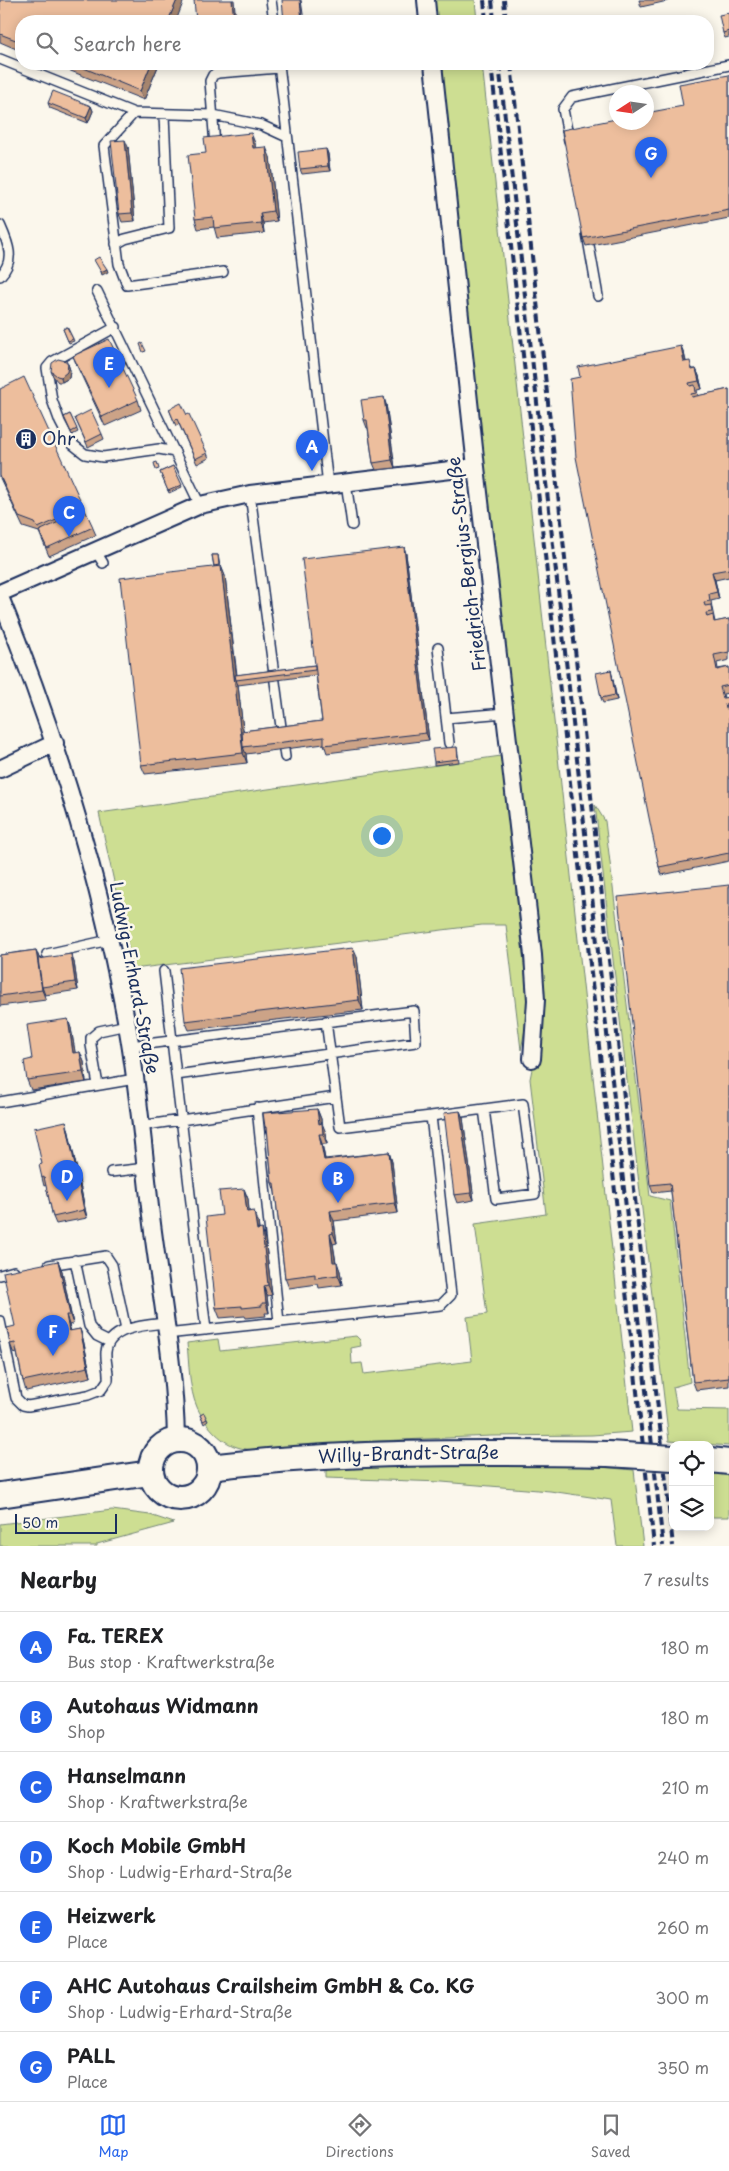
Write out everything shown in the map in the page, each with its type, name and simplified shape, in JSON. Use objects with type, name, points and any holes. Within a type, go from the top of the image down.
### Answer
[{"type":"main road","points":[[176,1440],[195,1444],[202,1450],[209,1468],[208,1478],[204,1487],[196,1494],[187,1498],[177,1499],[159,1491],[150,1473],[154,1455],[160,1447],[176,1440]]},
{"type":"main road","name":"Willy-Brandt-Straße","points":[[209,1468],[307,1457],[480,1452],[608,1454],[669,1458]]},
{"type":"main road","points":[[714,1460],[729,1462]]},
{"type":"main road","points":[[0,1495],[150,1473]]},
{"type":"street","points":[[426,0],[427,15]]},
{"type":"street","name":"Friedrich-Bergius-Straße","points":[[434,70],[476,468],[533,955],[536,1000],[532,1059]]},
{"type":"street","points":[[0,595],[99,557],[200,505],[250,494],[476,468]]},
{"type":"street","name":"Ludwig-Erhard-Straße","points":[[0,595],[55,743],[86,847],[109,940],[127,1025],[166,1329],[176,1440]]},
{"type":"street","points":[[0,769],[55,743]]},
{"type":"lane","points":[[272,0],[273,15]]},
{"type":"lane","points":[[0,59],[15,65]]},
{"type":"lane","points":[[714,68],[729,65]]},
{"type":"lane","points":[[27,70],[134,113],[213,115],[261,125],[287,137]]},
{"type":"lane","points":[[215,147],[210,81],[213,75],[218,73],[244,70]]},
{"type":"lane","points":[[279,70],[328,485]]},
{"type":"lane","points":[[570,148],[563,109],[572,97],[704,70]]},
{"type":"lane","points":[[134,113],[104,146],[118,264],[128,284],[223,272]]},
{"type":"lane","points":[[116,244],[125,239],[169,228],[164,115]]},
{"type":"lane","points":[[0,225],[10,250],[10,260],[6,270],[0,276]]},
{"type":"lane","points":[[585,227],[598,296]]},
{"type":"lane","points":[[97,291],[116,327],[200,505]]},
{"type":"lane","points":[[116,327],[52,362],[47,368],[52,400],[60,422],[71,444],[85,454],[103,457],[159,449],[175,452]]},
{"type":"lane","points":[[346,482],[352,525]]},
{"type":"lane","points":[[250,494],[285,757]]},
{"type":"lane","points":[[438,648],[449,743]]},
{"type":"lane","points":[[446,718],[505,713]]},
{"type":"lane","points":[[48,954],[109,940]]},
{"type":"lane","points":[[164,971],[206,1330]]},
{"type":"lane","points":[[130,1046],[414,1011],[416,1042],[176,1075]]},
{"type":"lane","points":[[326,1021],[340,1127],[523,1104],[535,1194],[496,1199],[484,1109]]},
{"type":"lane","points":[[98,1085],[91,1038],[99,1031],[127,1025]]},
{"type":"lane","points":[[0,1102],[134,1079]]},
{"type":"lane","points":[[140,1126],[336,1097]]},
{"type":"lane","points":[[257,1108],[279,1322]]},
{"type":"lane","points":[[0,1321],[16,1398],[28,1406],[88,1396],[101,1390],[108,1380],[106,1352],[109,1342],[116,1334],[126,1330],[206,1330],[441,1305],[451,1295],[431,1116]]},
{"type":"lane","points":[[111,1172],[146,1168]]},
{"type":"lane","points":[[40,1267],[102,1256],[109,1260],[126,1330]]},
{"type":"lane","points":[[75,1260],[88,1326],[97,1336],[109,1342]]},
{"type":"lane","points":[[0,1275],[22,1270]]},
{"type":"green space","points":[[432,0],[475,0],[476,15],[434,15]]},
{"type":"green space","points":[[440,70],[483,70],[632,1432],[592,1435],[491,1436],[357,1442],[352,1445],[293,1449],[247,1449],[231,1445],[225,1441],[213,1431],[200,1413],[192,1392],[187,1343],[218,1339],[220,1351],[356,1336],[360,1340],[361,1346],[351,1348],[352,1364],[362,1363],[364,1374],[472,1361],[467,1317],[487,1314],[475,1224],[546,1214],[530,1079],[538,1040],[464,287]]},
{"type":"green space","points":[[501,756],[529,1008],[521,1050],[506,925],[482,925],[133,969],[99,813]]},
{"type":"green space","points":[[595,805],[605,821],[650,1196],[670,1201],[690,1382],[673,1387],[677,1409],[729,1410],[729,1446],[714,1445],[714,1441],[669,1441]]},
{"type":"green space","points":[[553,1463],[634,1470],[643,1546],[617,1546],[611,1500],[550,1491],[442,1482],[326,1478],[326,1466]]},
{"type":"green space","points":[[714,1471],[729,1473],[729,1517],[714,1517]]},
{"type":"green space","points":[[112,1510],[150,1515],[174,1523],[97,1544],[97,1546],[0,1546],[0,1524]]},
{"type":"building","points":[[0,0],[177,0],[171,15],[15,15],[15,40],[0,34]]},
{"type":"building","points":[[194,0],[232,0],[233,15],[195,15]]},
{"type":"building","points":[[282,0],[300,0],[301,15],[283,15]]},
{"type":"building","points":[[729,13],[729,31],[723,33],[719,15]]},
{"type":"building","points":[[89,70],[149,70],[140,91]]},
{"type":"building","points":[[729,75],[729,210],[583,238],[562,130],[609,120],[609,130],[654,130],[654,111],[683,106],[679,84]]},
{"type":"building","points":[[53,91],[91,106],[86,118],[48,103]]},
{"type":"building","points":[[251,133],[253,148],[266,147],[273,211],[260,213],[261,223],[214,228],[213,217],[195,219],[188,155],[206,153],[204,138]]},
{"type":"building","points":[[125,140],[132,213],[119,214],[111,141]]},
{"type":"building","points":[[326,149],[328,166],[300,169],[298,152]]},
{"type":"building","points":[[99,257],[107,269],[101,272],[94,260]]},
{"type":"building","points":[[67,327],[73,339],[68,341],[63,329]]},
{"type":"building","points":[[109,339],[138,400],[102,417],[73,356]]},
{"type":"building","points":[[142,343],[146,351],[143,352],[140,344]]},
{"type":"building","points":[[681,346],[684,362],[690,361],[692,370],[696,369],[699,381],[689,383],[690,386],[695,385],[696,393],[691,394],[692,397],[729,389],[729,569],[712,572],[717,592],[709,594],[710,601],[704,602],[705,606],[711,605],[712,612],[706,613],[707,617],[713,615],[714,622],[729,619],[729,652],[714,655],[717,670],[729,667],[729,685],[720,687],[723,698],[729,697],[729,703],[725,704],[726,709],[729,708],[729,853],[659,867],[576,457],[570,379],[580,377],[578,367]]},
{"type":"building","points":[[58,359],[66,361],[68,364],[67,372],[61,377],[51,371],[52,363]]},
{"type":"building","name":"Ohr","points":[[24,377],[84,508],[38,528],[35,523],[19,517],[0,476],[0,389]]},
{"type":"building","points":[[384,397],[392,460],[373,463],[367,420],[364,420],[361,400]]},
{"type":"building","points":[[181,403],[187,415],[189,414],[207,453],[195,459],[177,419],[174,421],[169,409]]},
{"type":"building","points":[[91,410],[102,434],[86,442],[75,418]]},
{"type":"building","points":[[70,414],[77,429],[71,432],[64,417]]},
{"type":"building","points":[[157,462],[159,469],[156,470],[154,463]]},
{"type":"building","points":[[173,466],[182,485],[168,491],[160,472]]},
{"type":"building","points":[[85,510],[93,527],[47,548],[39,531]]},
{"type":"building","points":[[404,547],[426,733],[324,745],[324,737],[243,747],[242,731],[322,721],[302,559]]},
{"type":"building","points":[[212,555],[218,555],[219,565],[214,566]]},
{"type":"building","points":[[221,566],[243,753],[141,765],[120,578]]},
{"type":"building","points":[[315,665],[315,670],[236,680],[235,675]]},
{"type":"building","points":[[611,670],[615,695],[601,698],[596,673]]},
{"type":"building","points":[[457,747],[458,759],[434,762],[432,749]]},
{"type":"building","points":[[729,885],[729,1378],[693,1382],[670,1183],[650,1185],[618,897]]},
{"type":"building","points":[[353,948],[359,1000],[185,1021],[179,968]]},
{"type":"building","points":[[36,950],[42,990],[0,996],[0,955]]},
{"type":"building","points":[[71,954],[75,982],[42,987],[38,959]]},
{"type":"building","points":[[68,1019],[73,1053],[80,1052],[83,1072],[27,1080],[24,1061],[32,1059],[27,1025]]},
{"type":"building","points":[[317,1109],[319,1124],[322,1123],[323,1134],[319,1134],[324,1160],[389,1152],[395,1203],[330,1211],[333,1233],[330,1234],[333,1262],[337,1262],[338,1275],[315,1278],[315,1274],[285,1278],[274,1183],[272,1183],[267,1127],[265,1127],[263,1113]]},
{"type":"building","points":[[460,1111],[471,1193],[454,1195],[444,1113]]},
{"type":"building","points":[[66,1121],[84,1210],[53,1217],[44,1177],[42,1178],[39,1165],[42,1164],[34,1128]]},
{"type":"building","points":[[244,1189],[247,1212],[254,1211],[257,1230],[262,1229],[268,1285],[264,1286],[266,1303],[262,1303],[262,1306],[242,1308],[242,1306],[216,1308],[206,1217],[222,1215],[219,1191]]},
{"type":"building","points":[[58,1261],[70,1315],[66,1315],[69,1331],[80,1329],[88,1367],[23,1381],[15,1343],[10,1344],[7,1328],[15,1326],[3,1272]]},
{"type":"building","points":[[204,1413],[207,1419],[203,1421],[200,1415]]},
{"type":"railway","points":[[484,0],[485,15]]},
{"type":"railway","points":[[492,0],[493,15]]},
{"type":"railway","points":[[504,0],[505,15]]},
{"type":"railway","points":[[492,70],[654,1546]]},
{"type":"railway","points":[[500,70],[663,1546]]},
{"type":"railway","points":[[512,70],[673,1546]]},
{"type":"place","name":"PALL","points":[[651,178]]},
{"type":"place","name":"Heizwerk","points":[[109,388]]},
{"type":"place","name":"Ohr","points":[[26,439]]},
{"type":"place","name":"Fa. TEREX","points":[[312,471]]},
{"type":"place","name":"Hanselmann","points":[[69,537]]},
{"type":"place","name":"Koch Mobile GmbH","points":[[67,1201]]},
{"type":"place","name":"Autohaus Widmann","points":[[338,1203]]},
{"type":"place","name":"AHC Autohaus Crailsheim GmbH & Co. KG","points":[[53,1356]]}]
